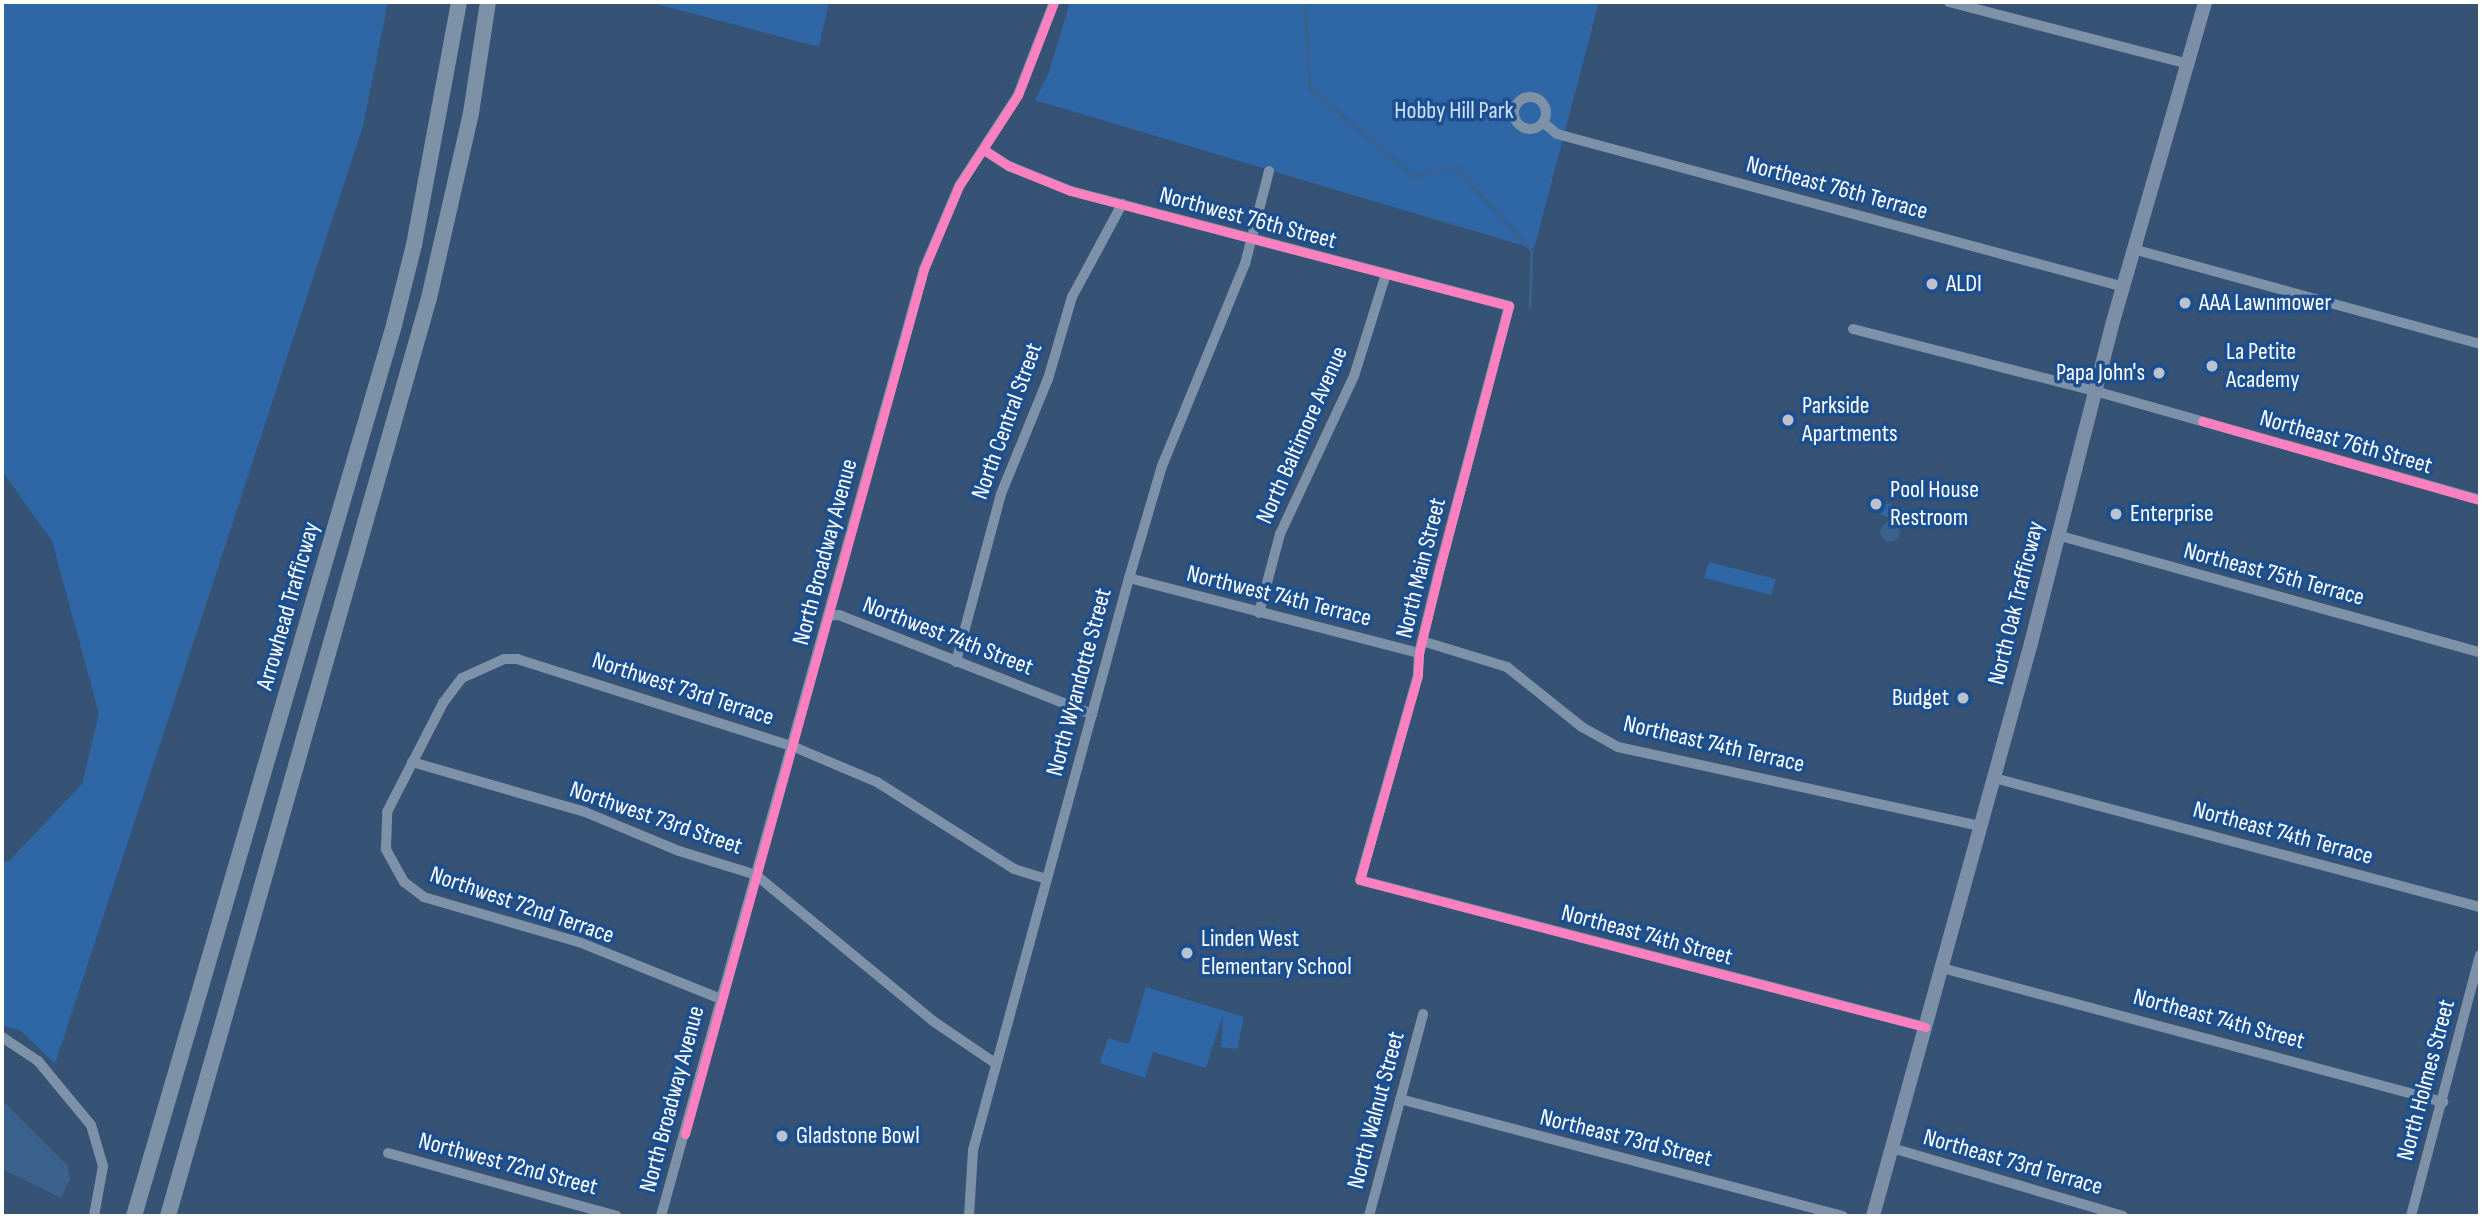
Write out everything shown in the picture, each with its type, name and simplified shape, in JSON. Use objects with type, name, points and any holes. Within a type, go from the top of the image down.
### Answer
[{"type":"highway","name":"Arrowhead Trafficway","points":[[134,1216],[394,325],[414,244],[459,2]]},
{"type":"highway","points":[[168,1216],[429,299],[471,113],[488,2]]},
{"type":"main road","name":"North Oak Trafficway","points":[[1873,1216],[1994,778],[2133,249],[2185,62],[2205,2]]},
{"type":"street","name":"North Broadway Avenue","points":[[661,1216],[924,270],[959,186],[1024,83],[1054,2]]},
{"type":"street","points":[[1949,2],[2185,62]]},
{"type":"street","points":[[2003,15],[2007,2]]},
{"type":"street","name":"Northeast 76th Terrace","points":[[1543,122],[1556,134],[2124,287]]},
{"type":"street","name":"Northwest 76th Street","points":[[984,150],[1047,183],[1509,306]]},
{"type":"street","name":"North Wyandotte Street","points":[[969,1216],[973,1150],[1129,578],[1162,466],[1236,288],[1269,171]]},
{"type":"street","name":"North Central Street","points":[[956,662],[1001,494],[1048,379],[1072,297],[1122,204]]},
{"type":"street","points":[[2133,249],[2480,344]]},
{"type":"street","name":"North Baltimore Avenue","points":[[1259,613],[1280,534],[1354,376],[1386,274]]},
{"type":"street","name":"North Main Street","points":[[1360,880],[1418,675],[1420,647],[1509,306]]},
{"type":"street","name":"Northeast 76th Street","points":[[1853,328],[2095,391],[2480,500]]},
{"type":"street","name":"Northeast 75th Terrace","points":[[2057,535],[2480,652]]},
{"type":"street","name":"Northwest 74th Terrace","points":[[1129,578],[1259,613],[1420,647]]},
{"type":"street","name":"Northwest 74th Street","points":[[828,617],[839,615],[1092,714]]},
{"type":"street","name":"Northeast 74th Terrace","points":[[1420,647],[1507,667],[1582,727],[1618,747],[1980,826]]},
{"type":"street","name":"Northwest 73rd Terrace","points":[[395,871],[386,849],[385,825],[412,762],[451,690],[462,678],[504,659],[524,661],[792,746],[877,782],[1014,869],[1046,879]]},
{"type":"street","name":"Northwest 73rd Street","points":[[412,762],[585,812],[679,851],[756,875],[933,1021],[995,1063]]},
{"type":"street","name":"Northeast 74th Terrace","points":[[1994,778],[2480,907]]},
{"type":"street","name":"Northwest 72nd Terrace","points":[[395,871],[424,897],[582,943],[721,999]]},
{"type":"street","name":"Northeast 74th Street","points":[[1360,880],[1924,1027]]},
{"type":"street","name":"North Holmes Street","points":[[2412,1216],[2444,1102],[2480,955]]},
{"type":"street","name":"Northeast 74th Street","points":[[1942,968],[2444,1102]]},
{"type":"street","name":"North Walnut Street","points":[[1370,1216],[1423,1014]]},
{"type":"street","points":[[2,1037],[38,1061],[88,1119],[103,1166],[94,1216]]},
{"type":"street","name":"Northeast 73rd Street","points":[[1400,1100],[1843,1216]]},
{"type":"street","name":"Northeast 73rd Terrace","points":[[1892,1148],[2123,1216]]},
{"type":"street","name":"Northwest 72nd Street","points":[[388,1153],[616,1216]]},
{"type":"green space","points":[[2,2],[388,2],[363,126],[55,1064],[21,1031],[2,1025],[2,863],[9,861],[82,784],[99,714],[52,541],[2,471]]},
{"type":"green space","points":[[649,2],[829,2],[819,47]]},
{"type":"green space","name":"Hobby Hill Park","points":[[1070,2],[1599,2],[1534,249],[1035,100],[1049,72]]},
{"type":"green space","points":[[1885,503],[1908,510],[1904,522],[1881,515]]},
{"type":"green space","points":[[1709,562],[1776,579],[1771,595],[1704,578]]},
{"type":"green space","points":[[1146,987],[1244,1017],[1237,1049],[1221,1047],[1223,1014],[1206,1068],[1153,1052],[1145,1078],[1100,1063],[1108,1038],[1129,1044]]},
{"type":"shaded area","points":[[1890,522],[1897,525],[1900,532],[1897,539],[1890,542],[1883,539],[1880,532],[1883,525]]},
{"type":"shaded area","points":[[2,1100],[68,1166],[70,1179],[61,1198],[2,1169]]},
{"type":"waterway","points":[[1305,2],[1310,88],[1414,176],[1456,167],[1532,251],[1530,308]]},
{"type":"cycle path","points":[[685,1134],[924,269],[959,186],[1018,95],[1054,2]]},
{"type":"cycle path","points":[[984,150],[1009,166],[1071,191],[1509,306],[1440,567],[1419,653],[1418,675],[1360,880],[1925,1027]]},
{"type":"cycle path","points":[[2202,421],[2480,500]]},
{"type":"place","name":"ALDI","points":[[1932,284]]},
{"type":"place","name":"AAA Lawnmower","points":[[2185,303]]},
{"type":"place","name":"La Petite Academy","points":[[2212,366]]},
{"type":"place","name":"Papa John's","points":[[2159,373]]},
{"type":"place","name":"Parkside Apartments","points":[[1788,420]]},
{"type":"place","name":"Pool House Restroom","points":[[1876,504]]},
{"type":"place","name":"Enterprise","points":[[2116,514]]},
{"type":"place","name":"Budget","points":[[1963,698]]},
{"type":"place","name":"Linden West Elementary School","points":[[1187,953]]},
{"type":"place","name":"Gladstone Bowl","points":[[782,1136]]}]
